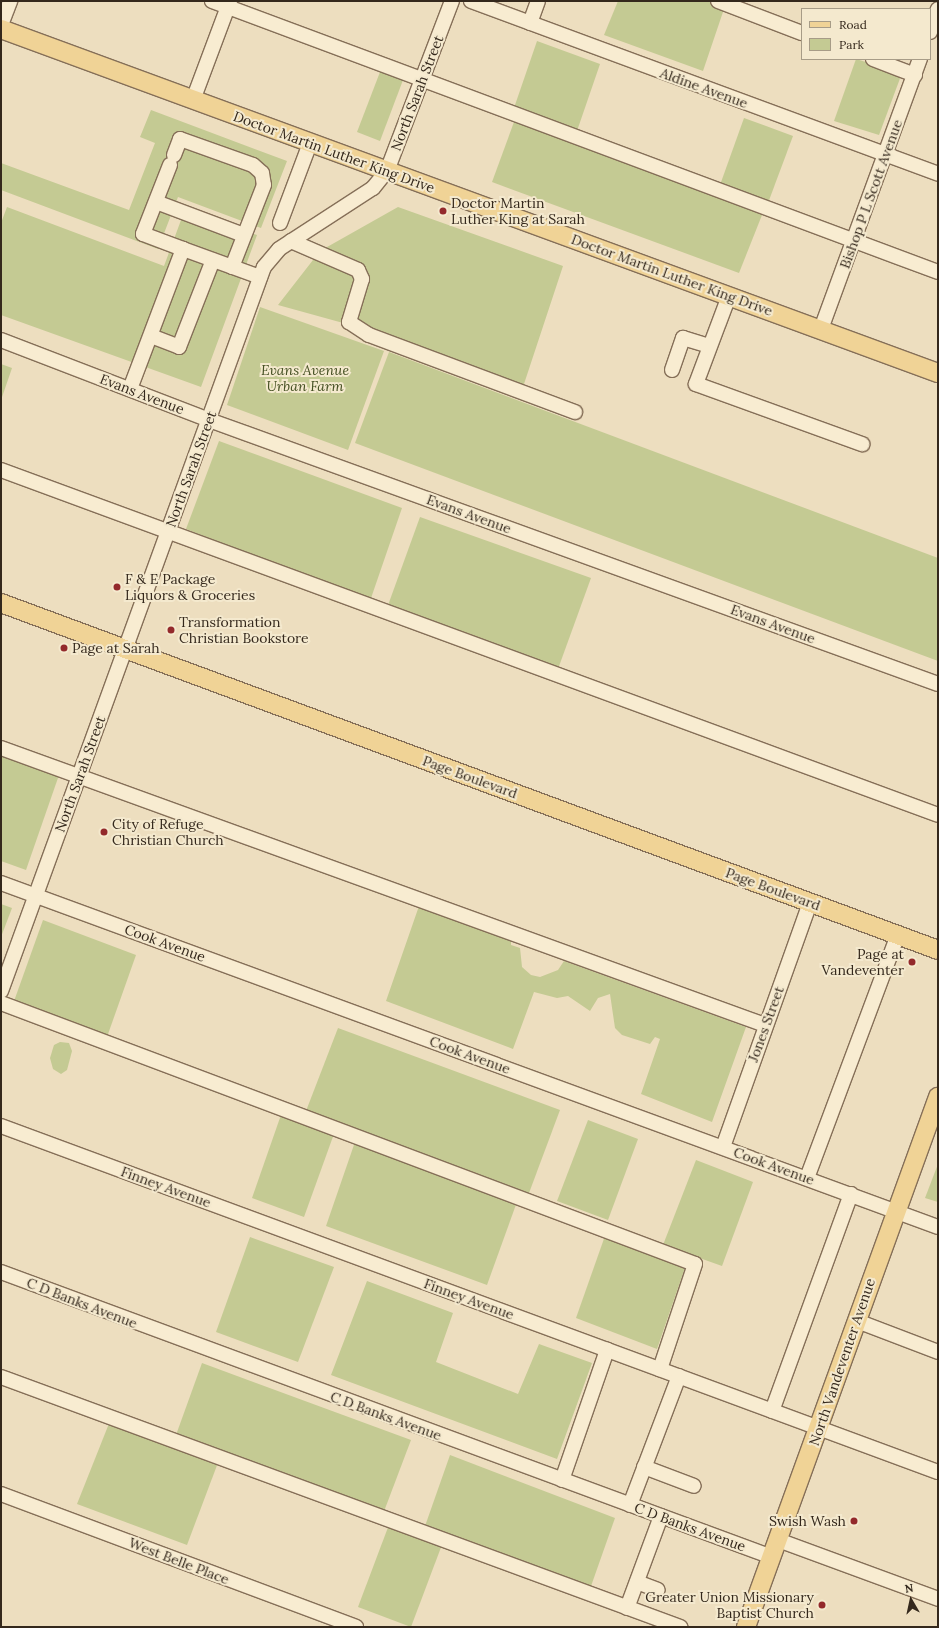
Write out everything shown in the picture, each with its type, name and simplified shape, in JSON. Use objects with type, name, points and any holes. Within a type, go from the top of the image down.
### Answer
[{"type":"main road","name":"Doctor Martin Luther King Drive","points":[[1,29],[938,373]]},
{"type":"main road","name":"Page Boulevard","points":[[1,604],[938,950]]},
{"type":"main road","name":"North Vandeventer Avenue","points":[[746,1627],[857,1322],[895,1211],[938,1097]]},
{"type":"street","points":[[1,25],[10,1]]},
{"type":"street","points":[[212,1],[228,4],[938,272]]},
{"type":"street","name":"North Sarah Street","points":[[1,990],[260,277],[279,249],[373,188],[387,171],[421,78],[452,1]]},
{"type":"street","name":"Aldine Avenue","points":[[471,1],[938,174]]},
{"type":"street","points":[[530,23],[538,1]]},
{"type":"street","points":[[718,1],[801,32]]},
{"type":"street","points":[[193,100],[228,4]]},
{"type":"street","points":[[931,29],[938,9]]},
{"type":"street","points":[[876,60],[914,74]]},
{"type":"street","name":"Bishop P L Scott Avenue","points":[[821,329],[920,60]]},
{"type":"street","points":[[232,267],[264,185],[262,173],[253,165],[180,139],[143,234],[183,249],[232,267],[260,277]]},
{"type":"street","points":[[280,223],[310,143]]},
{"type":"street","points":[[156,202],[244,236]]},
{"type":"street","points":[[291,241],[358,270],[362,279],[349,322],[369,335],[575,412]]},
{"type":"street","points":[[130,389],[183,249]]},
{"type":"street","points":[[151,336],[179,347],[213,260]]},
{"type":"street","points":[[730,296],[709,346],[696,384],[862,444]]},
{"type":"street","points":[[672,370],[682,338],[709,346]]},
{"type":"street","name":"Evans Avenue","points":[[1,340],[209,420],[938,684]]},
{"type":"street","points":[[1,470],[938,816]]},
{"type":"street","points":[[1,748],[765,1025]]},
{"type":"street","name":"Cook Avenue","points":[[1,883],[938,1227]]},
{"type":"street","name":"Jones Street","points":[[723,1147],[765,1025],[810,902]]},
{"type":"street","points":[[807,1178],[898,935]]},
{"type":"street","points":[[1,1003],[695,1264],[660,1369]]},
{"type":"street","name":"Finney Avenue","points":[[1,1126],[938,1472]]},
{"type":"street","points":[[772,1410],[851,1194]]},
{"type":"street","name":"C D Banks Avenue","points":[[1,1272],[772,1557]]},
{"type":"street","points":[[857,1322],[938,1352]]},
{"type":"street","points":[[562,1480],[607,1350]]},
{"type":"street","points":[[630,1505],[679,1376]]},
{"type":"street","points":[[1,1377],[680,1627]]},
{"type":"street","points":[[644,1468],[694,1486]]},
{"type":"street","name":"West Belle Place","points":[[1,1494],[356,1627]]},
{"type":"street","points":[[627,1608],[661,1516]]},
{"type":"street","points":[[778,1540],[938,1599]]},
{"type":"street","points":[[637,1582],[658,1590]]},
{"type":"green space","points":[[618,1],[710,1],[725,6],[703,71],[604,35]]},
{"type":"green space","points":[[537,41],[600,64],[577,131],[514,108]]},
{"type":"green space","points":[[856,60],[902,73],[879,135],[834,121]]},
{"type":"green space","points":[[380,72],[403,80],[380,141],[357,132]]},
{"type":"green space","points":[[151,110],[287,161],[261,228],[178,197],[158,249],[1,190],[1,163],[129,210],[155,143],[140,137]]},
{"type":"green space","points":[[744,118],[793,136],[768,203],[720,185]]},
{"type":"green space","points":[[514,122],[764,210],[739,273],[492,182]]},
{"type":"green space","points":[[7,207],[164,266],[184,212],[257,235],[201,387],[1,315],[1,223]]},
{"type":"green space","points":[[398,207],[563,266],[523,387],[354,326],[278,305],[320,251]]},
{"type":"green space","name":"Evans Avenue Urban Farm","points":[[260,307],[384,351],[348,450],[227,405]]},
{"type":"green space","points":[[389,352],[938,558],[938,661],[355,443]]},
{"type":"green space","points":[[1,364],[12,368],[1,400]]},
{"type":"green space","points":[[219,441],[402,508],[370,601],[186,529]]},
{"type":"green space","points":[[420,517],[591,578],[558,669],[387,608]]},
{"type":"green space","points":[[1,753],[59,775],[26,870],[1,861]]},
{"type":"green space","points":[[1,904],[12,908],[1,937]]},
{"type":"green space","points":[[419,906],[511,940],[511,945],[520,948],[522,967],[531,975],[540,977],[558,970],[564,961],[746,1027],[712,1122],[641,1094],[660,1039],[655,1037],[650,1044],[622,1035],[615,1028],[610,994],[598,998],[590,1011],[568,996],[557,998],[534,992],[513,1049],[386,1001]]},
{"type":"green space","points":[[43,920],[136,955],[107,1037],[13,1004]]},
{"type":"green space","points":[[338,1028],[560,1110],[529,1193],[306,1111]]},
{"type":"green space","points":[[60,1042],[69,1043],[72,1051],[67,1070],[61,1074],[53,1069],[50,1058],[54,1045]]},
{"type":"green space","points":[[282,1112],[335,1131],[304,1217],[252,1198]]},
{"type":"green space","points":[[588,1120],[638,1139],[608,1220],[557,1201]]},
{"type":"green space","points":[[356,1139],[518,1199],[487,1285],[326,1226]]},
{"type":"green space","points":[[696,1160],[753,1182],[722,1266],[663,1245]]},
{"type":"green space","points":[[938,1164],[938,1202],[925,1198]]},
{"type":"green space","points":[[606,1233],[686,1265],[657,1349],[576,1318]]},
{"type":"green space","points":[[250,1237],[334,1267],[298,1362],[216,1332]]},
{"type":"green space","points":[[367,1281],[453,1313],[436,1362],[518,1394],[539,1344],[592,1363],[557,1459],[331,1375]]},
{"type":"green space","points":[[202,1363],[411,1440],[383,1514],[176,1435]]},
{"type":"green space","points":[[110,1421],[219,1460],[187,1545],[77,1504]]},
{"type":"green space","points":[[450,1455],[615,1518],[590,1589],[424,1529]]},
{"type":"green space","points":[[390,1522],[443,1542],[411,1627],[358,1607]]},
{"type":"place","name":"Doctor Martin Luther King at Sarah","points":[[443,211]]},
{"type":"place","name":"F & E Package Liquors & Groceries","points":[[117,587]]},
{"type":"place","name":"Transformation Christian Bookstore","points":[[171,630]]},
{"type":"place","name":"Page at Sarah","points":[[64,648]]},
{"type":"place","name":"City of Refuge Christian Church","points":[[104,832]]},
{"type":"place","name":"Page at Vandeventer","points":[[912,962]]},
{"type":"place","name":"Swish Wash","points":[[854,1521]]},
{"type":"place","name":"Greater Union Missionary Baptist Church","points":[[822,1605]]}]
